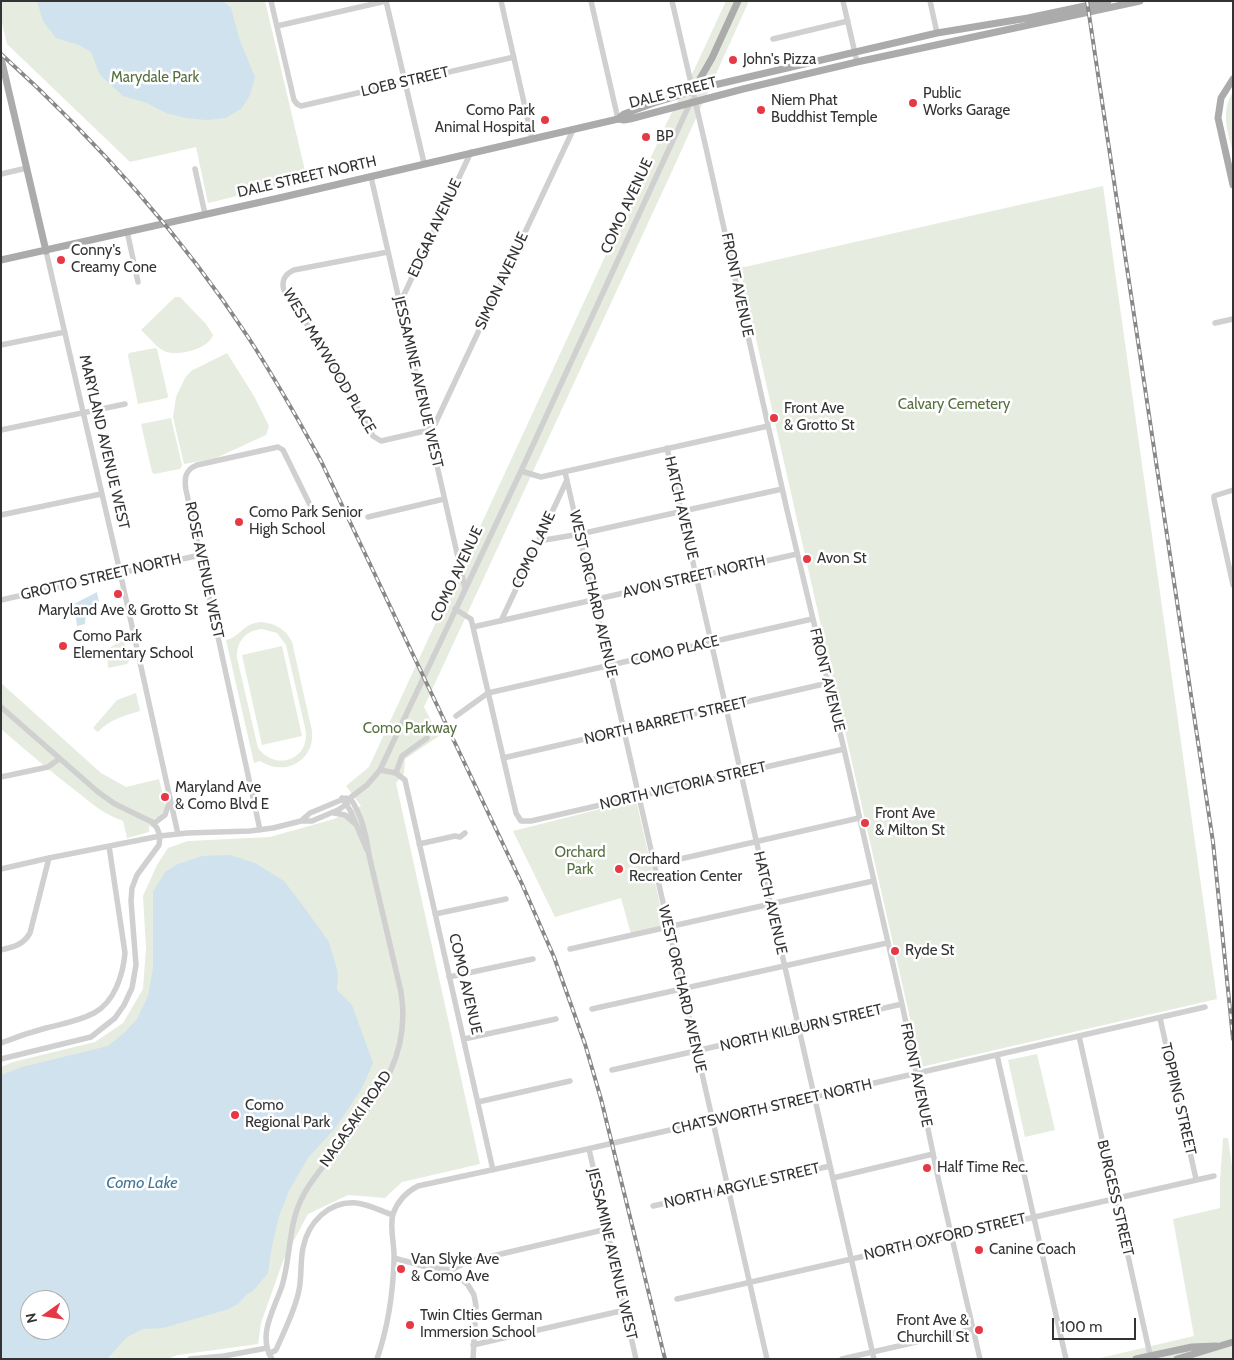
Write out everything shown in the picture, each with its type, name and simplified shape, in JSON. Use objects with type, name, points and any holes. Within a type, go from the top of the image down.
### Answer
[{"type":"main road","name":"COMO AVENUE","points":[[693,91],[712,58],[738,1]]},
{"type":"main road","name":"DALE STREET","points":[[618,118],[624,120],[742,89],[1069,14],[1108,1]]},
{"type":"main road","name":"DALE STREET","points":[[618,118],[624,114],[693,91],[937,33],[1069,14],[1140,1]]},
{"type":"main road","name":"MARYLAND AVENUE WEST","points":[[1,58],[5,89],[27,168],[46,251]]},
{"type":"main road","points":[[1233,79],[1224,90],[1218,118],[1233,185]]},
{"type":"main road","name":"DALE STREET NORTH","points":[[1,260],[371,177],[618,118]]},
{"type":"main road","points":[[1177,1359],[1233,1342]]},
{"type":"main road","points":[[1136,1359],[1192,1347],[1216,1346]]},
{"type":"street","points":[[271,1],[277,26],[386,1],[424,163]]},
{"type":"street","points":[[501,1],[532,138]]},
{"type":"street","points":[[591,1],[618,118]]},
{"type":"street","points":[[672,1],[693,91]]},
{"type":"street","points":[[844,1],[857,62]]},
{"type":"street","points":[[930,1],[937,33]]},
{"type":"street","points":[[773,39],[848,22]]},
{"type":"street","name":"LOEB STREET","points":[[277,26],[294,100],[301,106],[514,57]]},
{"type":"street","name":"COMO AVENUE","points":[[350,798],[380,770],[416,696],[598,300],[693,103],[693,91]]},
{"type":"street","name":"FRONT AVENUE","points":[[693,103],[812,619],[844,749],[980,1359]]},
{"type":"street","name":"SIMON AVENUE","points":[[429,430],[435,424],[573,130]]},
{"type":"street","name":"EDGAR AVENUE","points":[[400,304],[471,152]]},
{"type":"street","points":[[1,174],[27,168]]},
{"type":"street","points":[[195,169],[205,214]]},
{"type":"street","name":"JESSAMINE AVENUE WEST","points":[[371,177],[465,588]]},
{"type":"street","points":[[127,232],[138,282]]},
{"type":"street","name":"MARYLAND AVENUE WEST","points":[[46,251],[178,834]]},
{"type":"street","name":"WEST MAYWOOD PLACE","points":[[388,252],[292,270],[284,279],[283,287],[331,360],[374,438],[381,441],[429,430]]},
{"type":"street","points":[[1215,323],[1233,319]]},
{"type":"street","points":[[1,345],[65,332]]},
{"type":"street","points":[[1,430],[125,404]]},
{"type":"street","points":[[521,471],[540,477],[768,426]]},
{"type":"street","name":"ROSE AVENUE WEST","points":[[260,830],[186,490],[185,478],[191,468],[278,447],[284,450],[312,508]]},
{"type":"street","name":"HATCH AVENUE","points":[[667,448],[874,1359]]},
{"type":"street","name":"WEST ORCHARD AVENUE","points":[[565,472],[767,1359]]},
{"type":"street","name":"COMO LANE","points":[[501,621],[567,480]]},
{"type":"street","points":[[539,541],[580,534],[782,489]]},
{"type":"street","points":[[1233,490],[1214,496],[1233,584]]},
{"type":"street","points":[[1,515],[101,494]]},
{"type":"street","points":[[368,517],[444,499]]},
{"type":"street","name":"AVON STREET NORTH","points":[[473,627],[797,554]]},
{"type":"street","name":"GROTTO STREET NORTH","points":[[1,600],[200,555]]},
{"type":"street","points":[[455,609],[471,619],[503,758]]},
{"type":"street","name":"COMO PLACE","points":[[456,716],[488,692],[812,619]]},
{"type":"street","name":"NORTH BARRETT STREET","points":[[503,758],[828,683]]},
{"type":"street","points":[[1,707],[98,792],[115,804],[158,828],[160,836],[159,845],[137,875],[132,888],[131,901],[136,956],[135,974],[129,997],[115,1018],[91,1037],[1,1059]]},
{"type":"street","points":[[380,770],[396,773],[402,756],[427,738]]},
{"type":"street","name":"NORTH VICTORIA STREET","points":[[503,758],[516,813],[521,821],[531,821],[844,749]]},
{"type":"street","points":[[1,777],[48,767],[59,759]]},
{"type":"street","name":"COMO AVENUE","points":[[396,773],[405,780],[493,1170]]},
{"type":"street","points":[[301,821],[310,813],[342,798],[350,798]]},
{"type":"street","points":[[342,798],[347,804],[369,855]]},
{"type":"street","points":[[1,869],[160,836],[260,830],[301,821],[312,821],[330,814],[347,804],[350,798]]},
{"type":"street","points":[[350,798],[357,807],[361,817],[367,838],[369,855]]},
{"type":"street","points":[[153,824],[165,815],[170,799]]},
{"type":"street","points":[[330,814],[345,815],[356,826]]},
{"type":"street","points":[[654,865],[859,818]]},
{"type":"street","points":[[419,844],[455,836],[460,837],[465,833]]},
{"type":"street","points":[[1,1043],[78,1020],[96,1012],[108,1000],[118,985],[124,969],[124,953],[109,846]]},
{"type":"street","name":"NAGASAKI ROAD","points":[[269,1354],[266,1328],[285,1274],[292,1228],[299,1204],[310,1184],[382,1088],[392,1070],[400,1046],[403,1022],[402,1001],[369,855]]},
{"type":"street","points":[[1,950],[24,942],[30,933],[49,858]]},
{"type":"street","points":[[570,949],[873,881]]},
{"type":"street","points":[[435,914],[506,899]]},
{"type":"street","points":[[592,1009],[887,943]]},
{"type":"street","points":[[449,977],[533,959]]},
{"type":"street","name":"NORTH KILBURN STREET","points":[[612,1070],[902,1004]]},
{"type":"street","name":"CHATSWORTH STREET NORTH","points":[[393,1215],[403,1196],[418,1186],[589,1149],[1205,1007]]},
{"type":"street","name":"TOPPING STREET","points":[[1160,1018],[1196,1179]]},
{"type":"street","points":[[464,1039],[556,1019]]},
{"type":"street","name":"BURGESS STREET","points":[[1079,1036],[1151,1357]]},
{"type":"street","points":[[998,1055],[1066,1359]]},
{"type":"street","points":[[478,1102],[570,1081]]},
{"type":"street","name":"JESSAMINE AVENUE WEST","points":[[589,1149],[636,1359]]},
{"type":"street","name":"NORTH ARGYLE STREET","points":[[833,1178],[933,1154]]},
{"type":"street","name":"NORTH ARGYLE STREET","points":[[653,1206],[830,1166]]},
{"type":"street","name":"NORTH OXFORD STREET","points":[[677,1299],[1214,1176]]},
{"type":"street","points":[[190,1359],[269,1354],[276,1350],[294,1309],[299,1289],[302,1250],[312,1223],[330,1209],[352,1203],[393,1215],[394,1258],[386,1327],[377,1359]]},
{"type":"street","points":[[451,1270],[467,1262],[607,1229]]},
{"type":"street","points":[[394,1258],[423,1266],[451,1270],[468,1285],[474,1295],[477,1314],[473,1359]]},
{"type":"street","points":[[473,1345],[625,1310]]},
{"type":"street","points":[[842,1359],[973,1329]]},
{"type":"green space","name":"Marydale Park","points":[[1,1],[265,1],[307,179],[208,203],[196,147],[130,162],[7,44],[1,19]]},
{"type":"green space","name":"Como Regional Park","points":[[726,1],[749,1],[424,707],[439,736],[405,759],[404,773],[396,783],[480,1164],[402,1182],[385,1198],[348,1195],[308,1214],[283,1261],[261,1323],[258,1344],[178,1355],[167,1359],[1,1359],[1,1067],[13,1062],[95,1042],[123,1023],[143,989],[146,948],[143,896],[157,865],[168,848],[188,841],[270,837],[334,819],[361,806],[346,786],[369,767],[670,116]]},
{"type":"green space","points":[[1233,92],[1233,153],[1227,130],[1226,115]]},
{"type":"green space","name":"Calvary Cemetery","points":[[1103,186],[1217,999],[921,1067],[740,268]]},
{"type":"green space","points":[[175,297],[180,297],[206,324],[213,335],[205,344],[192,351],[170,353],[164,351],[141,330]]},
{"type":"green space","points":[[157,349],[168,396],[167,398],[138,404],[128,356],[129,353]]},
{"type":"green space","points":[[227,353],[254,396],[269,426],[266,435],[216,458],[184,464],[173,417],[176,397],[185,378],[191,371]]},
{"type":"green space","points":[[171,418],[182,465],[180,469],[154,474],[141,424]]},
{"type":"green space","points":[[262,622],[277,626],[287,634],[292,642],[312,731],[312,742],[309,751],[303,758],[288,766],[270,766],[260,761],[254,763],[226,640],[255,623]],"holes":[[[262,629],[277,633],[286,645],[306,732],[302,750],[296,756],[281,761],[265,755],[258,748],[237,658],[240,642],[247,634]]]},
{"type":"green space","points":[[124,641],[129,661],[127,664],[108,668],[107,650],[118,642]]},
{"type":"green space","points":[[282,646],[302,736],[262,745],[242,655]]},
{"type":"green space","points":[[1,683],[101,773],[126,787],[159,779],[166,808],[159,817],[155,818],[149,827],[149,832],[127,838],[123,821],[105,813],[90,802],[1,729]]},
{"type":"green space","points":[[136,693],[140,711],[112,721],[98,732],[93,728],[117,700]]},
{"type":"green space","name":"Orchard Park","points":[[636,800],[665,926],[631,934],[621,898],[555,917],[513,831]]},
{"type":"green space","points":[[1037,1054],[1055,1130],[1025,1137],[1008,1060]]},
{"type":"green space","points":[[1223,1138],[1228,1138],[1232,1166],[1232,1359],[1096,1359],[1194,1336],[1173,1219],[1220,1208]]},
{"type":"water","points":[[37,1],[223,1],[231,8],[240,41],[255,77],[250,95],[242,108],[226,118],[206,120],[166,113],[147,103],[123,96],[100,75],[91,52],[79,45],[56,38],[43,21]]},
{"type":"water","points":[[97,592],[99,602],[86,608],[85,624],[77,626],[74,604]]},
{"type":"water","name":"Como Lake","points":[[230,855],[255,863],[284,881],[329,942],[338,973],[337,990],[352,1005],[373,1063],[362,1088],[336,1127],[308,1158],[289,1191],[279,1216],[268,1273],[252,1292],[247,1294],[239,1303],[229,1309],[163,1328],[143,1329],[127,1337],[107,1359],[1,1359],[1,1075],[22,1067],[108,1046],[137,1019],[148,996],[153,968],[153,892],[165,872],[178,864],[202,856]]},
{"type":"railway","points":[[1087,1],[1213,842],[1233,1039]]},
{"type":"railway","points":[[1,54],[102,153],[164,223],[221,298],[258,352],[321,461],[522,884],[554,957],[585,1044],[601,1099],[665,1359]]},
{"type":"place","name":"John's Pizza","points":[[733,60]]},
{"type":"place","name":"Public Works Garage","points":[[913,103]]},
{"type":"place","name":"Niem Phat Buddhist Temple","points":[[761,110]]},
{"type":"place","name":"Como Park Animal Hospital","points":[[545,120]]},
{"type":"place","name":"BP","points":[[646,137]]},
{"type":"place","name":"Conny's Creamy Cone","points":[[61,260]]},
{"type":"place","name":"Front Ave & Grotto St","points":[[774,418]]},
{"type":"place","name":"Como Park Senior High School","points":[[239,522]]},
{"type":"place","name":"Avon St","points":[[807,559]]},
{"type":"place","name":"Maryland Ave & Grotto St","points":[[118,594]]},
{"type":"place","name":"Como Park Elementary School","points":[[63,646]]},
{"type":"place","name":"Maryland Ave & Como Blvd E","points":[[165,797]]},
{"type":"place","name":"Front Ave & Milton St","points":[[865,823]]},
{"type":"place","name":"Orchard Recreation Center","points":[[619,869]]},
{"type":"place","name":"Ryde St","points":[[895,951]]},
{"type":"place","name":"Como Regional Park","points":[[235,1115]]},
{"type":"place","name":"Half Time Rec.","points":[[927,1168]]},
{"type":"place","name":"Canine Coach","points":[[979,1250]]},
{"type":"place","name":"Van Slyke Ave & Como Ave","points":[[401,1269]]},
{"type":"place","name":"Twin CIties German Immersion School","points":[[410,1325]]},
{"type":"place","name":"Front Ave & Churchill St","points":[[979,1330]]},
{"type":"park label","name":"Como Parkway","points":[[410,729]]}]
